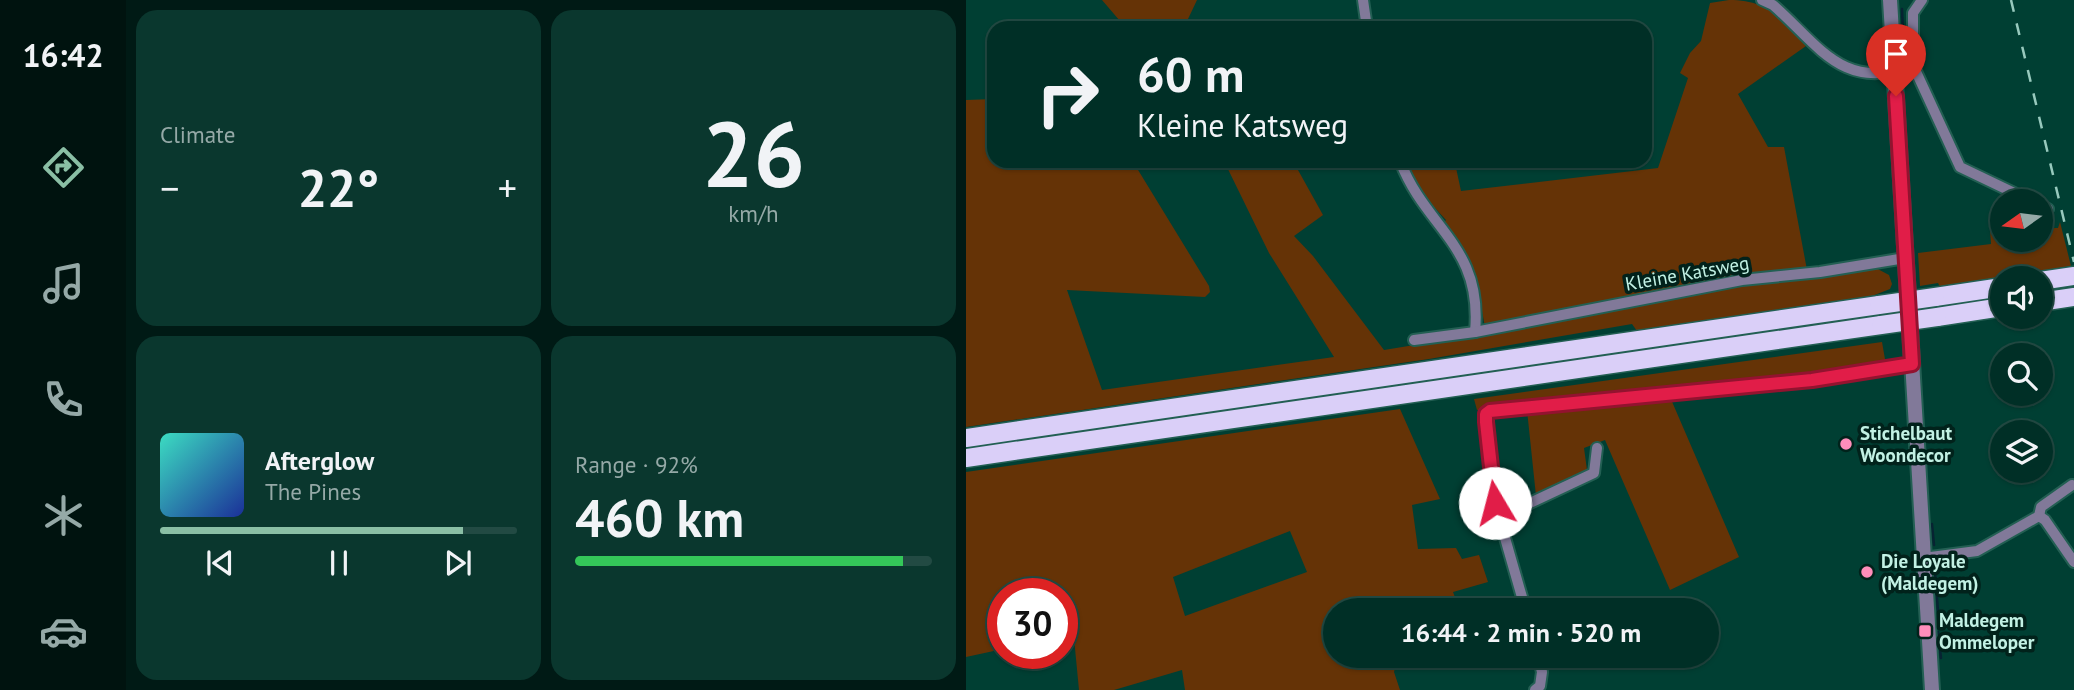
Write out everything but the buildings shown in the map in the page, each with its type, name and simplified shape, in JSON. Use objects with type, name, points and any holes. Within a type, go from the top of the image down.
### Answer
[{"type":"highway","points":[[2053,280],[2074,276]]},
{"type":"highway","points":[[966,438],[1990,289]]},
{"type":"highway","points":[[2053,300],[2074,297]]},
{"type":"highway","points":[[966,457],[1990,309]]},
{"type":"street","points":[[1363,0],[1366,21]]},
{"type":"street","points":[[1762,0],[1773,5],[1806,39],[1840,66],[1860,72],[1913,65]]},
{"type":"street","points":[[1890,0],[1932,690]]},
{"type":"street","points":[[1922,0],[1913,13],[1913,65],[1960,167],[2006,189]]},
{"type":"street","points":[[1404,168],[1415,191],[1465,262],[1476,291],[1475,332]]},
{"type":"street","name":"Kleine Katsweg","points":[[1414,340],[1475,332],[1742,280],[1820,272],[1905,258]]},
{"type":"street","points":[[1522,598],[1498,518],[1486,422],[1486,414],[1490,411],[1812,380],[1912,364]]},
{"type":"street","points":[[1498,518],[1594,473],[1597,448]]},
{"type":"street","points":[[1923,558],[1977,551],[2039,516],[2041,507],[2072,485]]},
{"type":"street","points":[[2039,516],[2045,520],[2074,562]]},
{"type":"street","points":[[1535,690],[1540,686],[1541,668]]},
{"type":"shaded area","points":[[1102,0],[1197,0],[1188,19],[1191,21],[1120,21]]},
{"type":"shaded area","points":[[1743,1],[1764,7],[1806,46],[1738,94],[1768,147],[1784,147],[1807,270],[1485,327],[1476,284],[1467,261],[1443,224],[1446,220],[1422,194],[1409,168],[1456,168],[1461,191],[1658,168],[1688,78],[1680,73],[1690,53],[1701,41],[1710,3]]},
{"type":"shaded area","points":[[987,99],[987,168],[1137,168],[1209,286],[1210,292],[1205,297],[1067,290],[1102,390],[1334,357],[1269,253],[1227,168],[1297,168],[1323,215],[1294,236],[1313,256],[1384,350],[1580,318],[1782,278],[1872,266],[1889,275],[1892,284],[1890,289],[1872,296],[1637,331],[1632,324],[1429,359],[966,427],[966,100]]},
{"type":"shaded area","points":[[2060,222],[2071,266],[2053,269],[2053,266],[1990,266],[1990,279],[1940,287],[1938,283],[1920,286],[1918,253],[1990,244],[1990,252],[2053,252],[2053,228],[2058,228]]},
{"type":"shaded area","points":[[1882,342],[1886,365],[1477,410],[1474,399]]},
{"type":"shaded area","points":[[1670,397],[1739,557],[1670,590],[1605,440],[1584,448],[1587,470],[1536,496],[1527,410]]},
{"type":"shaded area","points":[[1400,409],[1440,499],[1412,505],[1418,549],[1456,548],[1462,559],[1479,555],[1488,582],[1453,592],[1455,598],[1323,598],[1323,668],[1395,668],[1400,690],[1185,690],[1182,670],[1114,690],[1079,690],[1078,578],[987,578],[987,652],[966,657],[966,472]],"holes":[[[1290,531],[1307,572],[1185,616],[1173,577]]]},
{"type":"waterway","points":[[1902,9],[1904,51]]},
{"type":"waterway","points":[[1932,524],[1934,545]]},
{"type":"waterway","points":[[1935,572],[1939,624]]},
{"type":"waterway","points":[[1938,632],[1941,658]]},
{"type":"railway","points":[[2011,0],[2074,262]]},
{"type":"place","name":"Stichelbaut Woondecor","points":[[1846,444]]},
{"type":"place","name":"Die Loyale (Maldegem)","points":[[1867,572]]},
{"type":"place","name":"Maldegem Ommeloper","points":[[1925,631]]},
{"type":"route","points":[[1495,503],[1486,422],[1486,414],[1490,411],[1812,380],[1912,364],[1896,96]]}]
